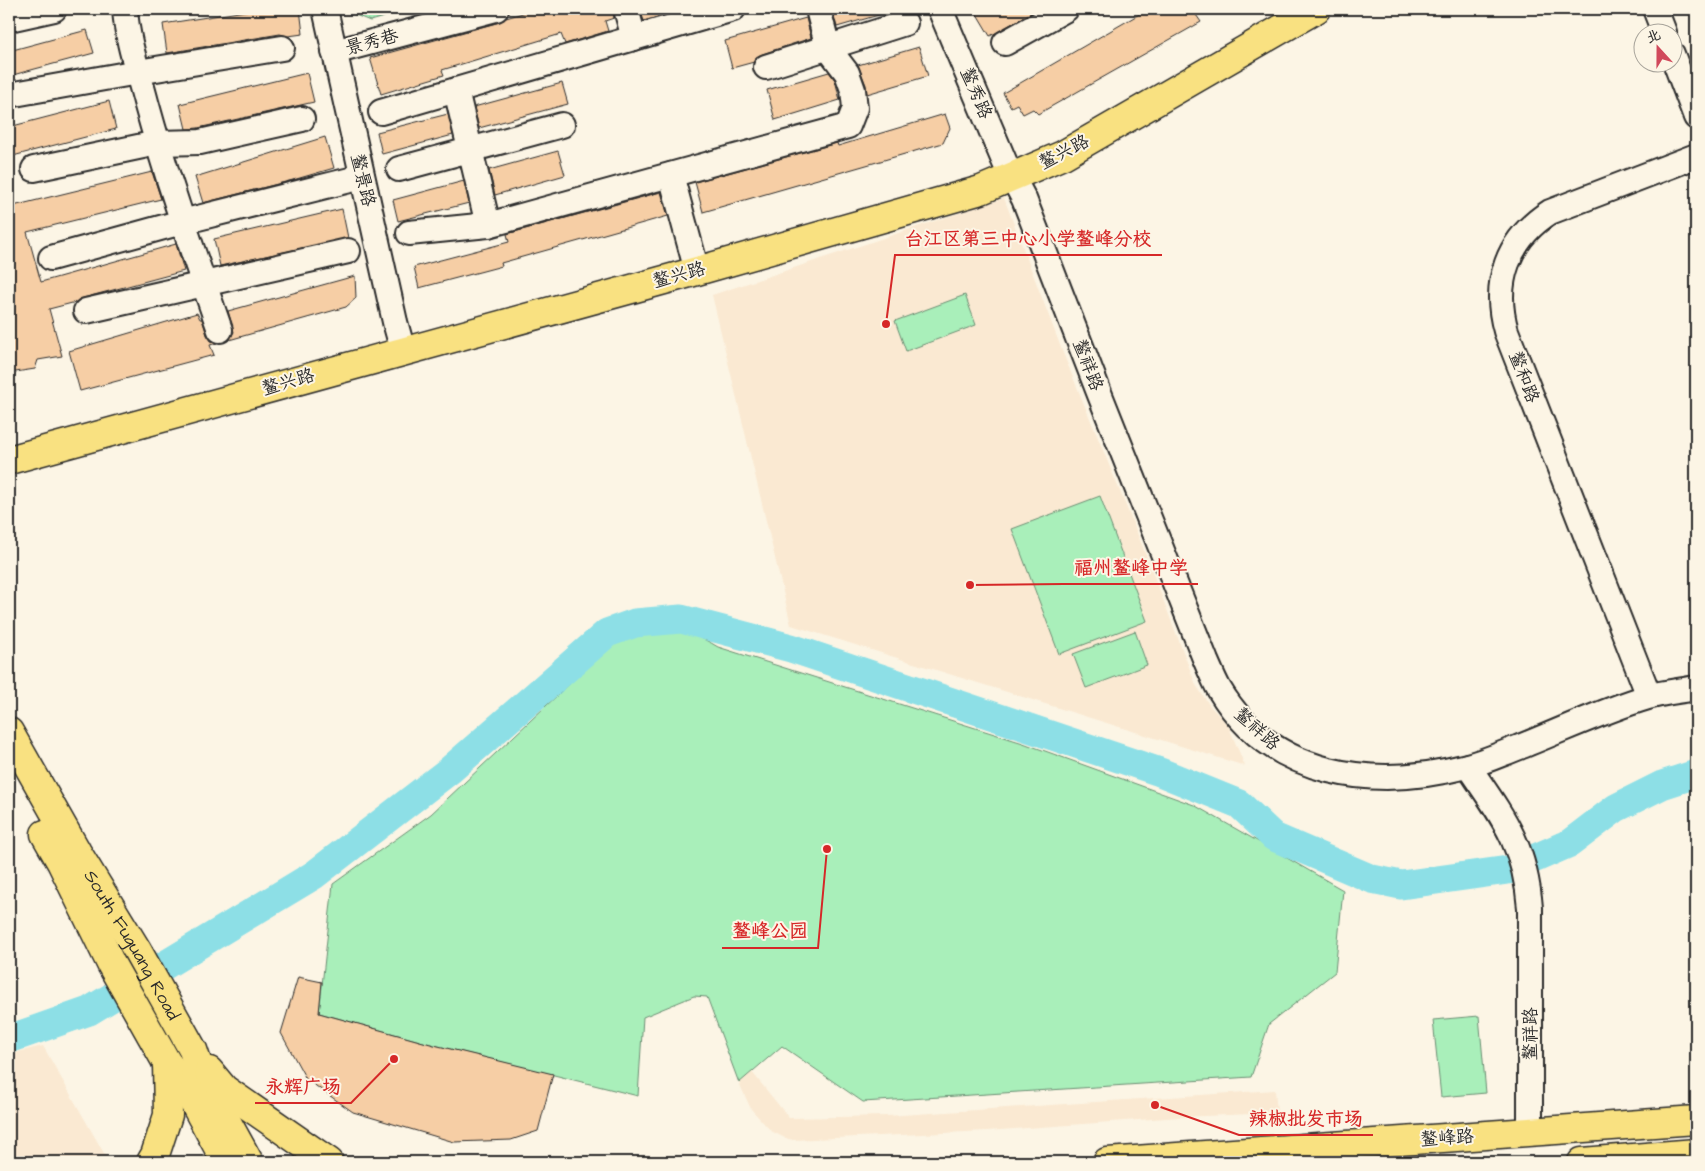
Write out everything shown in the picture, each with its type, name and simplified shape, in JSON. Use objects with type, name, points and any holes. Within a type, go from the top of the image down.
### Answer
[{"type":"main road","name":"鳌兴路","points":[[9,445],[401,344],[695,264],[980,190],[1059,139],[1288,9]]},
{"type":"main road","name":"鳌兴路","points":[[1009,170],[1063,155],[1316,9]]},
{"type":"main road","name":"鳌兴路","points":[[9,460],[401,344]]},
{"type":"main road","name":"South Fuguang Road","points":[[9,732],[77,852],[137,950],[193,1050],[202,1077],[249,1162]]},
{"type":"main road","name":"South Fuguang Road","points":[[9,770],[61,862],[111,964],[167,1063],[186,1086],[226,1162]]},
{"type":"main road","points":[[193,1050],[224,1089],[329,1162]]},
{"type":"main road","points":[[151,1162],[168,1115],[167,1063]]},
{"type":"main road","name":"鳌峰路","points":[[1107,1162],[1696,1120]]},
{"type":"main road","points":[[1582,1162],[1696,1153]]},
{"type":"street","points":[[9,19],[54,9]]},
{"type":"street","points":[[125,9],[127,31],[157,143],[182,222],[220,330]]},
{"type":"street","name":"鳌景路","points":[[325,9],[401,344]]},
{"type":"street","name":"景秀巷","points":[[334,52],[496,9]]},
{"type":"street","points":[[626,9],[634,38]]},
{"type":"street","points":[[380,112],[733,9]]},
{"type":"street","points":[[409,233],[488,225],[848,126],[855,108],[853,90],[847,73],[828,48],[818,9]]},
{"type":"street","name":"鳌秀路","points":[[940,9],[1009,170]]},
{"type":"street","points":[[1005,43],[1066,9]]},
{"type":"street","points":[[1655,9],[1660,22]]},
{"type":"street","points":[[766,68],[905,23]]},
{"type":"street","points":[[9,95],[282,48]]},
{"type":"street","points":[[1679,72],[1696,117]]},
{"type":"street","points":[[456,90],[488,225]]},
{"type":"street","points":[[34,169],[157,143],[200,142],[302,119]]},
{"type":"street","points":[[399,168],[562,124]]},
{"type":"street","name":"鳌和路","points":[[1649,696],[1506,331],[1502,315],[1501,288],[1515,244],[1536,221],[1550,212],[1696,156]]},
{"type":"street","name":"鳌祥路","points":[[1009,170],[1028,208],[1103,404],[1206,661],[1229,704],[1249,726],[1271,745],[1298,760],[1328,771],[1382,777],[1430,773],[1468,766],[1505,821],[1517,845],[1526,876],[1530,908],[1530,1133]]},
{"type":"street","points":[[671,175],[695,264]]},
{"type":"street","points":[[51,258],[182,222],[362,177]]},
{"type":"street","points":[[86,311],[348,250]]},
{"type":"street","points":[[1468,766],[1649,696],[1696,688]]},
{"type":"shaded area","points":[[1004,198],[1063,353],[1142,545],[1196,685],[1210,706],[1228,725],[1245,766],[791,625],[712,295]]},
{"type":"shaded area","points":[[43,1046],[109,1162],[9,1162],[9,1054]]},
{"type":"shaded area","points":[[752,1072],[789,1118],[887,1116],[1275,1090],[1277,1113],[1180,1117],[987,1131],[793,1140],[771,1131],[751,1109],[739,1083]]},
{"type":"green space","points":[[341,9],[411,9],[370,21]]},
{"type":"green space","points":[[965,295],[976,325],[906,351],[895,321]]},
{"type":"green space","points":[[1100,496],[1147,621],[1059,654],[1012,529]]},
{"type":"green space","points":[[662,630],[691,634],[718,647],[1023,743],[1194,805],[1343,890],[1335,972],[1269,1024],[1251,1077],[863,1102],[782,1046],[739,1083],[707,997],[694,996],[643,1017],[638,1096],[434,1045],[319,1013],[333,884],[431,814],[612,644],[629,636]]},
{"type":"green space","points":[[1135,631],[1147,665],[1086,688],[1073,654]]},
{"type":"green space","points":[[1479,1016],[1486,1093],[1441,1097],[1433,1020]]},
{"type":"building","points":[[258,9],[300,9],[303,34],[288,36],[280,34],[167,53],[163,24]]},
{"type":"building","points":[[536,9],[613,9],[614,18],[605,21],[608,31],[565,44],[561,34],[442,70],[444,75],[381,94],[370,58],[500,22],[506,18]]},
{"type":"building","points":[[640,9],[685,9],[644,21]]},
{"type":"building","points":[[832,9],[888,9],[889,12],[837,27]]},
{"type":"building","points":[[974,9],[1038,9],[990,36]]},
{"type":"building","points":[[1148,9],[1192,9],[1201,22],[1038,114],[1033,109],[1023,114],[1017,104],[1011,107],[1003,93]]},
{"type":"building","points":[[806,18],[811,38],[762,54],[756,57],[754,62],[732,68],[725,41]]},
{"type":"building","points":[[87,30],[94,53],[9,76],[9,51]]},
{"type":"building","points":[[919,47],[928,76],[867,94],[866,85],[858,65]]},
{"type":"building","points":[[829,72],[835,80],[840,100],[775,120],[767,90]]},
{"type":"building","points":[[307,73],[314,102],[186,129],[180,104]]},
{"type":"building","points":[[562,83],[568,104],[479,128],[474,107]]},
{"type":"building","points":[[109,101],[116,129],[9,157],[9,127]]},
{"type":"building","points":[[448,114],[453,135],[382,154],[377,132]]},
{"type":"building","points":[[945,114],[950,128],[943,143],[703,212],[695,182],[837,143],[838,146]]},
{"type":"building","points":[[325,137],[334,168],[203,203],[195,177]]},
{"type":"building","points":[[558,151],[565,175],[495,195],[489,170]]},
{"type":"building","points":[[152,172],[161,199],[27,232],[41,282],[176,244],[184,271],[49,309],[62,356],[38,360],[35,369],[9,373],[9,207]]},
{"type":"building","points":[[464,181],[469,203],[398,221],[393,200]]},
{"type":"building","points":[[661,192],[668,216],[501,263],[502,266],[419,288],[414,267],[509,242],[507,234]]},
{"type":"building","points":[[342,209],[348,238],[220,266],[214,239]]},
{"type":"building","points":[[355,276],[356,298],[346,307],[229,340],[234,332],[228,311]]},
{"type":"building","points":[[197,313],[200,319],[202,319],[211,341],[217,343],[210,345],[214,355],[80,391],[69,351]]},
{"type":"building","points":[[298,977],[322,982],[319,1013],[434,1045],[553,1074],[538,1131],[511,1140],[454,1142],[353,1112],[306,1079],[281,1033]]},
{"type":"waterway","points":[[9,1039],[89,1011],[314,875],[450,770],[607,633],[635,623],[681,619],[791,648],[1160,772],[1239,804],[1274,837],[1372,879],[1401,885],[1508,870],[1570,843],[1616,808],[1662,785],[1696,774]]},
{"type":"place","name":"台江区第三中心小学鳌峰分校","points":[[886,324]]},
{"type":"place","name":"福州鳌峰中学","points":[[970,585]]},
{"type":"place","name":"鳌峰公园","points":[[827,849]]},
{"type":"place","name":"永辉广场","points":[[394,1059]]},
{"type":"place","name":"辣椒批发市场","points":[[1155,1105]]}]
